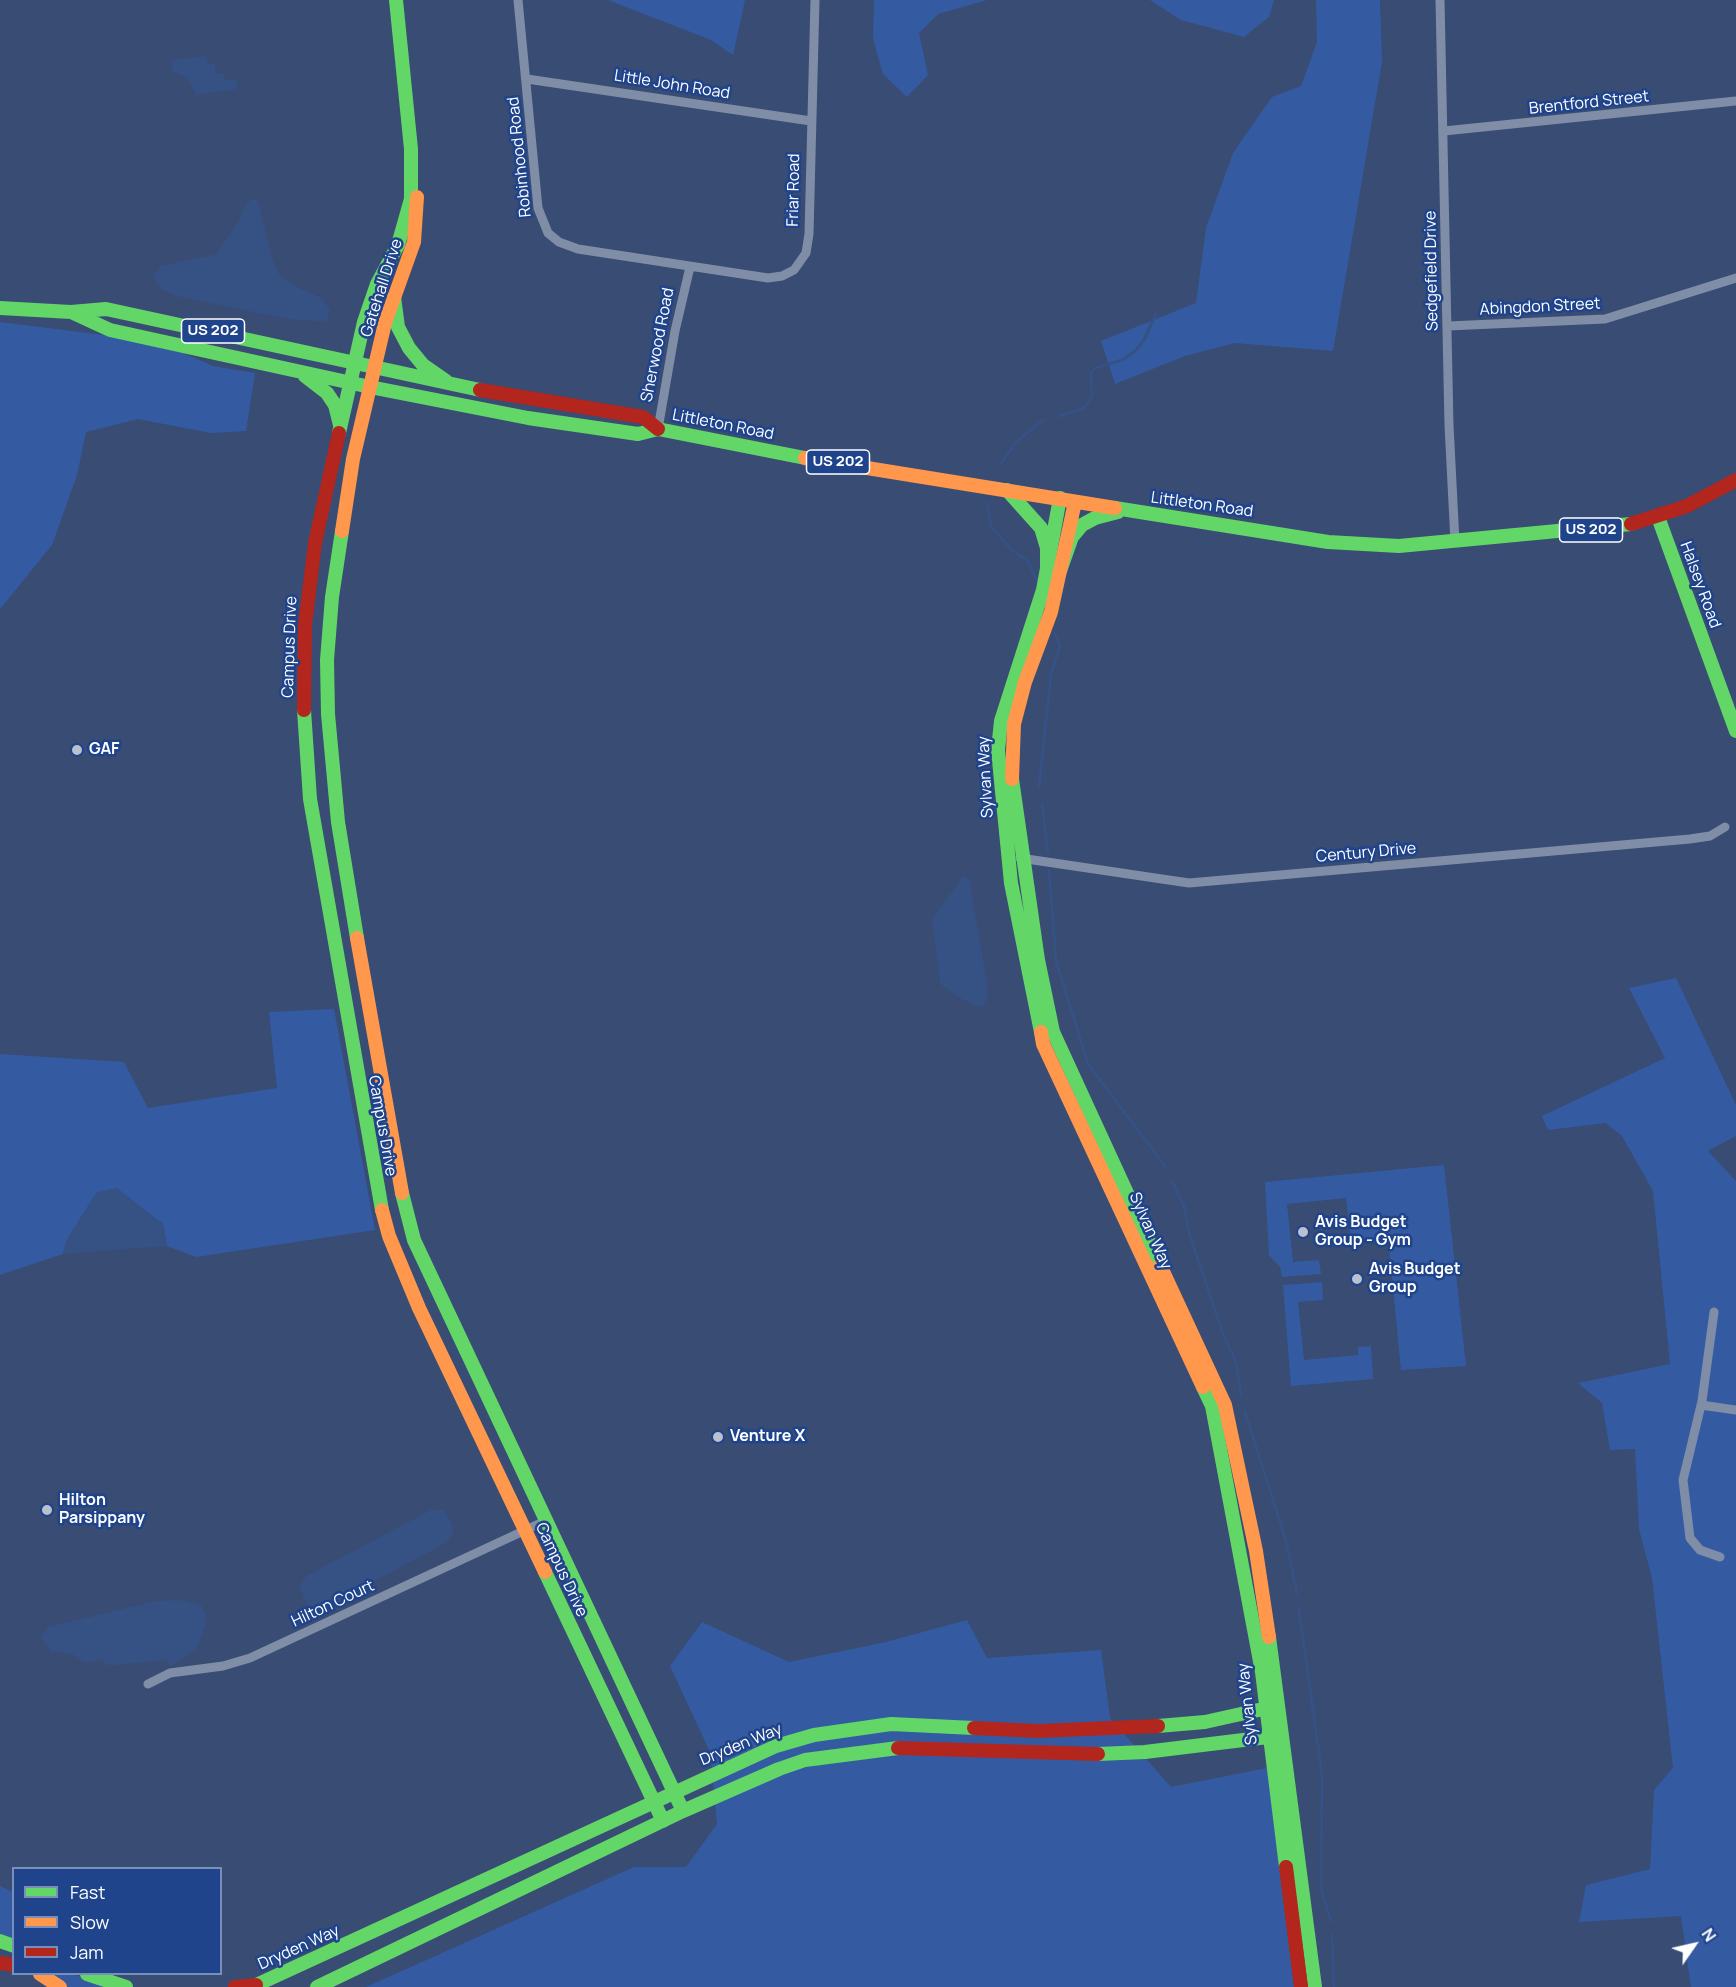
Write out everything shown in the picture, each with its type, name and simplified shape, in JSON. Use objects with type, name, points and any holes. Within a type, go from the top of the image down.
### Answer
[{"type":"main road","name":"Gatehall Drive","points":[[370,387],[394,297],[417,229],[418,198],[412,162],[396,0]]},
{"type":"main road","name":"Gatehall Drive","points":[[350,382],[369,303],[406,224],[411,199],[412,162]]},
{"type":"main road","points":[[394,297],[398,327],[409,348],[423,365],[454,386]]},
{"type":"main road","name":"Littleton Road","points":[[0,308],[71,312],[106,309],[355,361],[454,386],[644,417],[658,429]]},
{"type":"main road","name":"Littleton Road","points":[[71,312],[110,330],[370,387],[528,418],[638,434],[658,429],[801,457],[1328,543],[1399,546],[1637,524],[1687,506],[1736,480]]},
{"type":"main road","points":[[288,369],[316,382],[327,393],[335,405],[340,425]]},
{"type":"main road","name":"Campus Drive","points":[[350,382],[315,543],[305,625],[304,740],[322,874],[383,1215],[398,1260],[419,1308],[663,1821]]},
{"type":"main road","name":"Campus Drive","points":[[370,387],[353,459],[331,608],[328,714],[330,759],[338,822],[404,1209],[414,1240],[438,1294],[683,1811]]},
{"type":"main road","points":[[1007,490],[1041,528],[1054,570]]},
{"type":"main road","name":"Sylvan Way","points":[[1054,570],[1060,498]]},
{"type":"main road","name":"Sylvan Way","points":[[1075,502],[1054,570],[1001,721],[998,750],[999,780],[1016,857],[1029,983],[1043,1044],[1212,1407],[1280,1706],[1300,1930],[1301,1987]]},
{"type":"main road","points":[[1054,570],[1072,537],[1082,525],[1095,518],[1125,510]]},
{"type":"main road","name":"Halsey Road","points":[[1658,517],[1736,732]]},
{"type":"main road","name":"Sylvan Way","points":[[1258,1607],[1268,1737],[1300,1930],[1315,1987]]},
{"type":"main road","name":"Dryden Way","points":[[235,1987],[255,1986],[776,1746],[850,1728],[923,1724],[1038,1731],[1112,1730],[1205,1722],[1280,1706]]},
{"type":"main road","points":[[317,1987],[683,1811],[805,1760],[860,1750],[915,1748],[1082,1755],[1145,1752],[1283,1736]]},
{"type":"main road","points":[[42,1975],[60,1987]]},
{"type":"main road","points":[[90,1975],[126,1987]]},
{"type":"street","name":"Robinhood Road","points":[[518,0],[538,208],[548,233],[571,248],[690,267]]},
{"type":"street","name":"Friar Road","points":[[690,267],[768,278],[782,276],[799,265],[806,253],[809,234],[815,0]]},
{"type":"street","name":"Sedgefield Drive","points":[[1440,0],[1455,542]]},
{"type":"street","name":"Little John Road","points":[[527,79],[811,121]]},
{"type":"street","name":"Brentford Street","points":[[1444,131],[1736,101]]},
{"type":"street","name":"Sherwood Road","points":[[658,429],[675,331],[690,267]]},
{"type":"street","name":"Abingdon Street","points":[[1448,326],[1605,320],[1736,278]]},
{"type":"street","name":"Century Drive","points":[[1016,857],[1189,883],[1690,839],[1710,836],[1725,827]]},
{"type":"street","points":[[1714,1312],[1701,1406],[1683,1480],[1690,1538],[1707,1554],[1720,1557]]},
{"type":"street","points":[[1701,1406],[1736,1410]]},
{"type":"street","name":"Hilton Court","points":[[148,1684],[170,1674],[223,1666],[250,1658],[544,1521]]},
{"type":"shaded area","points":[[608,0],[745,0],[733,55],[711,40]]},
{"type":"shaded area","points":[[874,0],[987,0],[938,14],[919,33],[928,75],[907,97],[883,74],[873,39]]},
{"type":"shaded area","points":[[1150,0],[1274,0],[1269,17],[1244,37],[1181,20]]},
{"type":"shaded area","points":[[1316,0],[1380,0],[1382,62],[1333,351],[1235,343],[1185,356],[1115,384],[1101,341],[1196,303],[1206,228],[1233,153],[1272,97],[1301,86],[1317,42]]},
{"type":"shaded area","points":[[207,56],[208,64],[215,64],[216,74],[224,73],[224,79],[237,80],[237,89],[196,95],[187,78],[173,71],[171,60]]},
{"type":"shaded area","points":[[253,198],[258,201],[274,264],[281,277],[322,298],[330,310],[326,322],[287,319],[176,296],[162,290],[152,277],[161,266],[216,254],[237,224],[246,204]]},
{"type":"shaded area","points":[[0,322],[111,336],[183,353],[213,366],[255,373],[246,431],[211,433],[138,419],[86,432],[77,475],[52,545],[0,609]]},
{"type":"shaded area","points":[[963,876],[969,878],[987,982],[987,998],[983,1008],[963,1000],[940,984],[932,920]]},
{"type":"shaded area","points":[[1676,978],[1736,1105],[1736,1136],[1708,1151],[1736,1181],[1736,1987],[1691,1987],[1681,1916],[1579,1922],[1586,1885],[1650,1869],[1654,1790],[1673,1768],[1652,1578],[1639,1529],[1635,1449],[1610,1450],[1602,1403],[1578,1383],[1670,1364],[1653,1191],[1622,1136],[1606,1123],[1548,1130],[1542,1116],[1665,1058],[1629,988]]},
{"type":"shaded area","points":[[334,1009],[375,1230],[196,1257],[167,1246],[163,1223],[97,1192],[67,1239],[63,1254],[0,1275],[0,1054],[124,1062],[148,1108],[277,1088],[269,1012]]},
{"type":"shaded area","points":[[1444,1165],[1466,1366],[1401,1370],[1388,1237],[1351,1241],[1346,1198],[1287,1204],[1293,1262],[1319,1260],[1321,1274],[1282,1277],[1280,1267],[1269,1255],[1265,1182]]},
{"type":"shaded area","points":[[117,1188],[163,1224],[167,1246],[63,1254],[67,1239],[97,1192]]},
{"type":"shaded area","points":[[1322,1282],[1323,1300],[1298,1302],[1304,1360],[1358,1355],[1358,1347],[1371,1346],[1373,1379],[1291,1386],[1283,1285]]},
{"type":"shaded area","points":[[431,1510],[444,1510],[450,1520],[454,1531],[448,1542],[346,1596],[317,1608],[308,1606],[299,1586],[306,1576]]},
{"type":"shaded area","points":[[180,1600],[202,1606],[207,1620],[197,1649],[171,1666],[165,1660],[116,1665],[108,1665],[100,1660],[85,1663],[72,1654],[51,1652],[40,1637],[48,1627],[156,1601]]},
{"type":"shaded area","points":[[967,1620],[987,1658],[1101,1650],[1110,1718],[1171,1787],[1267,1768],[1294,1987],[366,1987],[634,1867],[686,1867],[717,1824],[710,1752],[670,1666],[702,1622],[789,1662],[886,1642]]},
{"type":"shaded area","points":[[0,1886],[12,1892],[12,1939],[0,1934]]},
{"type":"shaded area","points":[[53,1975],[75,1975],[110,1987],[68,1987]]},
{"type":"waterway","points":[[1060,416],[1083,409],[1092,397],[1091,372],[1096,368],[1122,360],[1135,351],[1144,340],[1156,314]]},
{"type":"waterway","points":[[1000,465],[1015,443],[1043,420]]},
{"type":"waterway","points":[[987,503],[991,527],[1012,550],[1028,561],[1038,584]]},
{"type":"waterway","points":[[1039,787],[1051,674],[1060,646],[1055,633]]},
{"type":"waterway","points":[[1042,804],[1048,853]]},
{"type":"waterway","points":[[1049,870],[1056,961],[1088,1064],[1165,1166]]},
{"type":"waterway","points":[[1172,1181],[1184,1206],[1189,1233],[1222,1331],[1236,1362],[1241,1396]]},
{"type":"waterway","points":[[1245,1412],[1286,1541],[1297,1593]]},
{"type":"waterway","points":[[1299,1610],[1322,1775],[1321,1889],[1331,1921]]},
{"type":"waterway","points":[[1332,1935],[1334,1987]]},
{"type":"traffic: fast","points":[[339,433],[364,322],[377,284],[398,245],[411,199],[411,149],[396,0]]},
{"type":"traffic: fast","points":[[394,297],[398,327],[409,348],[423,365],[446,381]]},
{"type":"traffic: fast","points":[[0,308],[71,312],[106,309],[480,390]]},
{"type":"traffic: fast","points":[[71,312],[110,330],[370,387],[528,418],[638,434],[658,429],[805,458]]},
{"type":"traffic: fast","points":[[305,376],[327,393],[335,405],[340,425]]},
{"type":"traffic: fast","points":[[1007,490],[1041,528],[1047,548],[1047,569]]},
{"type":"traffic: fast","points":[[1041,1032],[1011,883],[998,750],[1001,721],[1043,590],[1060,498]]},
{"type":"traffic: fast","points":[[1115,508],[1328,542],[1399,546],[1631,524]]},
{"type":"traffic: fast","points":[[1060,571],[1072,537],[1082,525],[1095,518],[1118,512]]},
{"type":"traffic: fast","points":[[1658,517],[1736,731]]},
{"type":"traffic: fast","points":[[342,531],[332,597],[327,660],[328,714],[338,822],[357,938]]},
{"type":"traffic: fast","points":[[304,710],[310,799],[382,1210]]},
{"type":"traffic: fast","points":[[1012,779],[1038,960],[1053,1032],[1160,1265]]},
{"type":"traffic: fast","points":[[402,1193],[414,1240],[683,1811]]},
{"type":"traffic: fast","points":[[1203,1387],[1212,1406],[1262,1672],[1286,1867]]},
{"type":"traffic: fast","points":[[545,1572],[663,1821]]},
{"type":"traffic: fast","points":[[1269,1637],[1315,1987]]},
{"type":"traffic: fast","points":[[1158,1726],[1205,1722],[1272,1707]]},
{"type":"traffic: fast","points":[[256,1985],[776,1746],[814,1735],[891,1724],[974,1728]]},
{"type":"traffic: fast","points":[[1098,1754],[1145,1752],[1276,1736]]},
{"type":"traffic: fast","points":[[317,1987],[683,1811],[779,1769],[805,1760],[898,1748]]},
{"type":"traffic: fast","points":[[0,1941],[12,1945]]},
{"type":"traffic: fast","points":[[90,1975],[126,1987]]},
{"type":"traffic: slow","points":[[342,531],[353,459],[385,323],[414,242],[417,197]]},
{"type":"traffic: slow","points":[[805,458],[1115,508]]},
{"type":"traffic: slow","points":[[1012,779],[1014,724],[1025,682],[1051,612],[1075,502]]},
{"type":"traffic: slow","points":[[357,938],[402,1193]]},
{"type":"traffic: slow","points":[[1041,1032],[1043,1044],[1203,1387]]},
{"type":"traffic: slow","points":[[382,1210],[389,1236],[419,1308],[545,1572]]},
{"type":"traffic: slow","points":[[1160,1265],[1225,1405],[1256,1551],[1269,1637]]},
{"type":"traffic: slow","points":[[42,1975],[60,1987]]},
{"type":"traffic: jam","points":[[480,390],[643,417],[658,429]]},
{"type":"traffic: jam","points":[[304,710],[305,625],[315,543],[339,433]]},
{"type":"traffic: jam","points":[[1631,524],[1687,506],[1736,480]]},
{"type":"traffic: jam","points":[[974,1728],[1038,1731],[1158,1726]]},
{"type":"traffic: jam","points":[[898,1748],[1098,1754]]},
{"type":"traffic: jam","points":[[1286,1867],[1301,1987]]},
{"type":"traffic: jam","points":[[0,1963],[12,1965]]},
{"type":"traffic: jam","points":[[235,1987],[256,1985]]},
{"type":"place","name":"GAF","points":[[77,750]]},
{"type":"place","name":"Avis Budget Group - Gym","points":[[1303,1232]]},
{"type":"place","name":"Avis Budget Group","points":[[1357,1279]]},
{"type":"place","name":"Venture X","points":[[718,1437]]},
{"type":"place","name":"Hilton Parsippany","points":[[47,1510]]}]
